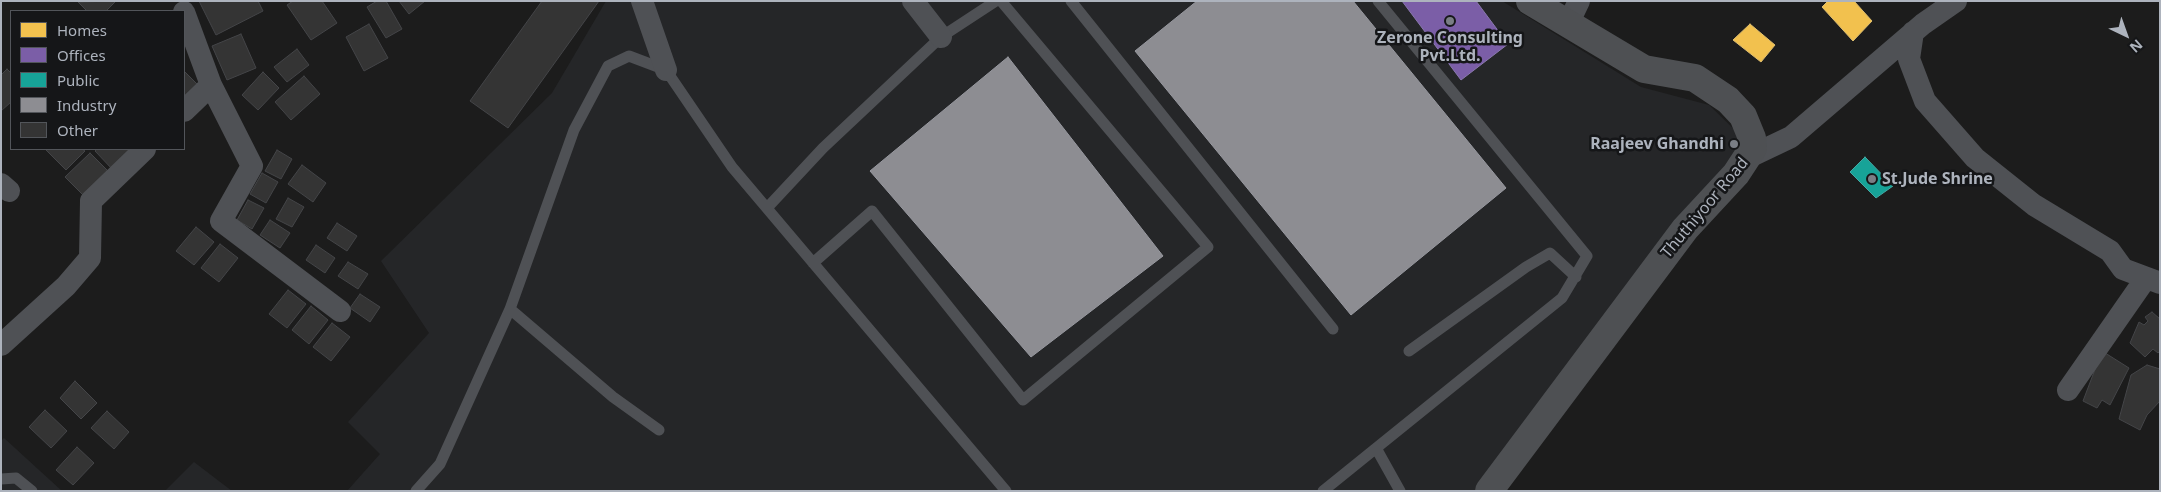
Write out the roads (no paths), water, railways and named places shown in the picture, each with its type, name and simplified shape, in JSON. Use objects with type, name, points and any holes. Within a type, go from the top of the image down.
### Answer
[{"type":"street","points":[[642,1],[666,70]]},
{"type":"street","points":[[913,1],[941,36]]},
{"type":"street","name":"Thuthiyoor Road","points":[[1489,491],[1685,229],[1736,174],[1749,157],[1753,148],[1752,138],[1743,116],[1728,100],[1694,78],[1644,69],[1574,12],[1530,1]]},
{"type":"street","points":[[1749,157],[1791,137],[1913,32],[1956,1]]},
{"type":"street","points":[[185,14],[211,85],[252,166],[222,221],[340,310]]},
{"type":"street","points":[[1913,32],[1910,59],[1926,101],[1975,158],[2034,206],[2110,251],[2123,269],[2153,280],[2068,390]]},
{"type":"street","points":[[185,110],[211,85]]},
{"type":"street","points":[[1,345],[66,286],[90,258],[91,201],[144,150]]},
{"type":"lane","points":[[767,208],[823,148],[941,36],[996,1]]},
{"type":"lane","points":[[813,263],[872,211],[1023,400],[1208,247],[1001,1]]},
{"type":"lane","points":[[1071,1],[1333,330]]},
{"type":"lane","points":[[1324,491],[1562,298],[1576,278],[1587,256],[1378,1]]},
{"type":"lane","points":[[416,491],[440,464],[510,309],[574,130],[608,66],[629,56],[666,70],[732,167],[1006,491]]},
{"type":"lane","points":[[1409,351],[1526,266],[1550,253],[1576,278]]},
{"type":"lane","points":[[510,309],[613,397],[659,430]]},
{"type":"lane","points":[[1376,448],[1400,491]]},
{"type":"lane","points":[[1,479],[16,478],[32,491]]},
{"type":"place","name":"Zerone Consulting Pvt.Ltd.","points":[[1450,21]]},
{"type":"place","name":"Raajeev Ghandhi","points":[[1734,144]]},
{"type":"place","name":"St.Jude Shrine","points":[[1872,179]]}]
